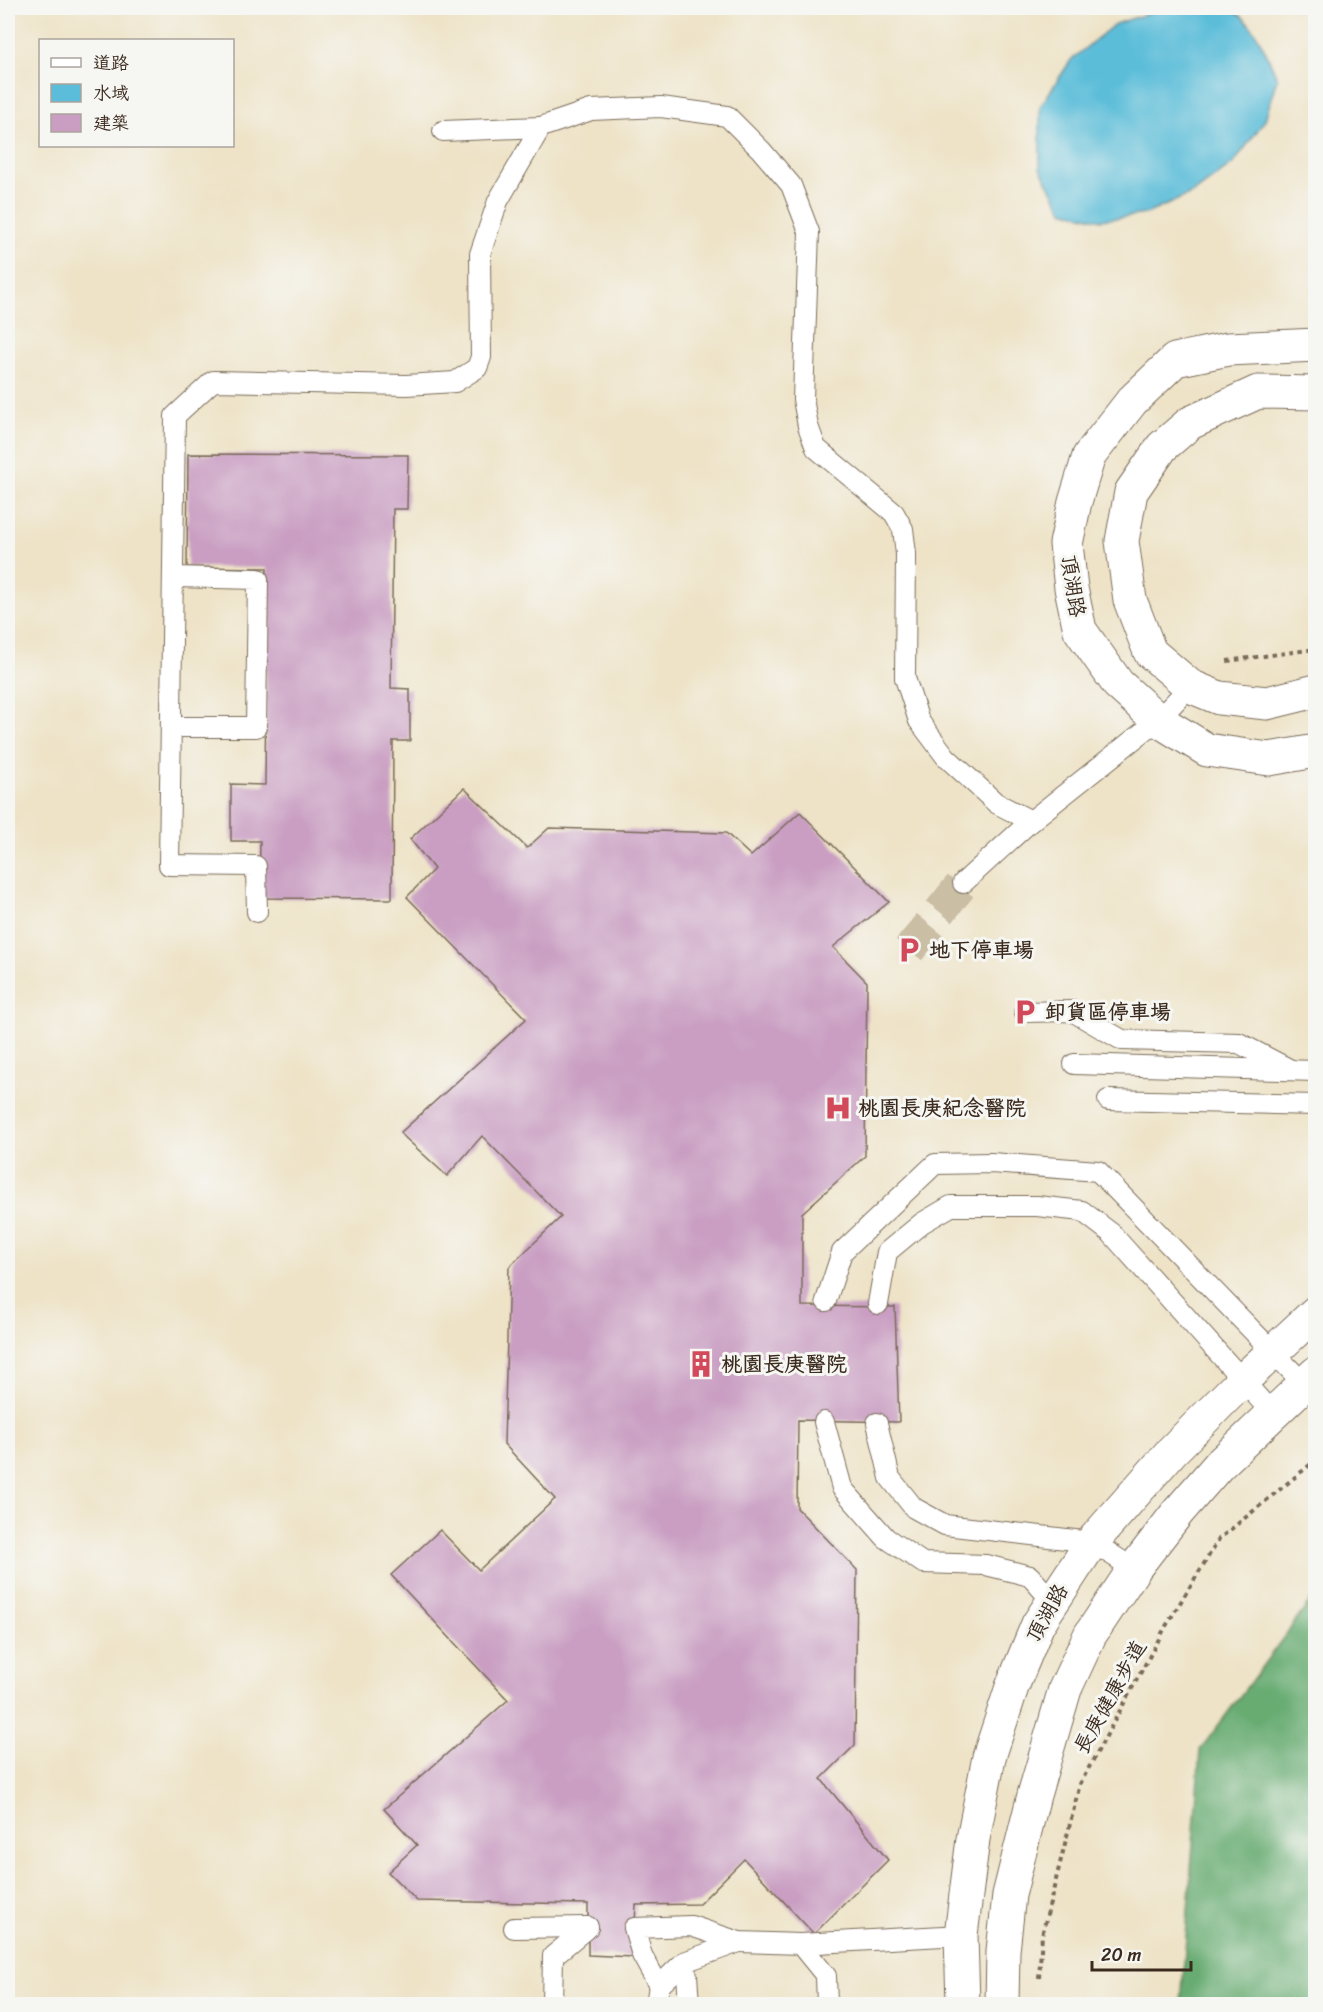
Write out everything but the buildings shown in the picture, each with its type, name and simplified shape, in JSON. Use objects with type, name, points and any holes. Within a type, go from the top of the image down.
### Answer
[{"type":"street","name":"頂湖路","points":[[1316,345],[1228,349],[1175,360],[1132,401],[1089,456],[1075,502],[1066,544],[1071,588],[1080,630],[1118,684],[1158,720],[1207,750],[1269,759],[1316,751]]},
{"type":"street","points":[[1316,393],[1258,392],[1190,423],[1162,447],[1131,492],[1122,541],[1130,600],[1150,652],[1190,686],[1219,698],[1267,703],[1316,691]]},
{"type":"street","name":"頂湖路","points":[[963,2004],[961,1935],[974,1839],[989,1757],[1012,1688],[1038,1624],[1092,1542],[1172,1450],[1316,1312]]},
{"type":"street","points":[[1002,2004],[1009,1895],[1034,1795],[1065,1689],[1090,1635],[1134,1569],[1178,1512],[1205,1481],[1310,1378]]},
{"type":"lane","points":[[443,131],[541,127],[591,111],[661,107],[727,116],[761,150],[791,185],[808,232],[803,399],[808,426],[816,448],[894,513],[903,529],[906,554],[904,678],[919,721],[946,757],[996,803],[1031,821]]},
{"type":"lane","points":[[257,912],[256,866],[169,865],[175,416],[213,381],[416,384],[455,382],[477,368],[481,357],[480,254],[498,201],[541,127]]},
{"type":"lane","points":[[171,727],[256,728],[257,670],[258,579],[173,577]]},
{"type":"lane","points":[[963,883],[1031,821],[1158,720],[1190,686]]},
{"type":"lane","points":[[1025,1012],[1072,1011],[1122,1040],[1239,1043],[1291,1070]]},
{"type":"lane","points":[[1074,1064],[1316,1071]]},
{"type":"lane","points":[[1108,1100],[1316,1105]]},
{"type":"lane","points":[[826,1301],[842,1252],[935,1164],[991,1163],[1098,1171],[1273,1352],[1310,1378]]},
{"type":"lane","points":[[878,1304],[887,1252],[922,1223],[951,1206],[1037,1206],[1082,1211],[1111,1233],[1272,1413]]},
{"type":"lane","points":[[824,1422],[842,1488],[886,1538],[923,1563],[986,1566],[1030,1576],[1052,1601]]},
{"type":"lane","points":[[877,1423],[890,1478],[914,1508],[945,1525],[1092,1542],[1134,1569]]},
{"type":"lane","points":[[739,1942],[684,1962],[658,1995],[634,1928],[691,1926],[739,1942],[800,1944],[961,1935]]},
{"type":"lane","points":[[514,1928],[588,1927],[553,1956],[552,2004]]},
{"type":"lane","points":[[800,1944],[825,1976],[827,2004]]},
{"type":"lane","points":[[687,1975],[689,2004]]},
{"type":"path","points":[[1227,661],[1316,649]]},
{"type":"path","name":"長庚健康步道","points":[[1038,1981],[1042,1935],[1080,1784],[1166,1626],[1219,1539],[1316,1460]]},
{"type":"green space","points":[[1315,1595],[1315,2004],[1181,2004],[1200,1750]]},
{"type":"water","points":[[1165,8],[1223,8],[1245,19],[1261,43],[1277,78],[1265,120],[1234,163],[1193,193],[1146,214],[1101,220],[1063,210],[1040,168],[1040,107],[1071,60],[1115,24]]},
{"type":"tunnel","points":[[909,950],[963,883]]},
{"type":"place","name":"地下停車場","points":[[909,950]]},
{"type":"place","name":"卸貨區停車場","points":[[1025,1012]]},
{"type":"place","name":"桃園長庚紀念醫院","points":[[838,1108]]},
{"type":"place","name":"桃園長庚醫院","points":[[701,1364]]}]
